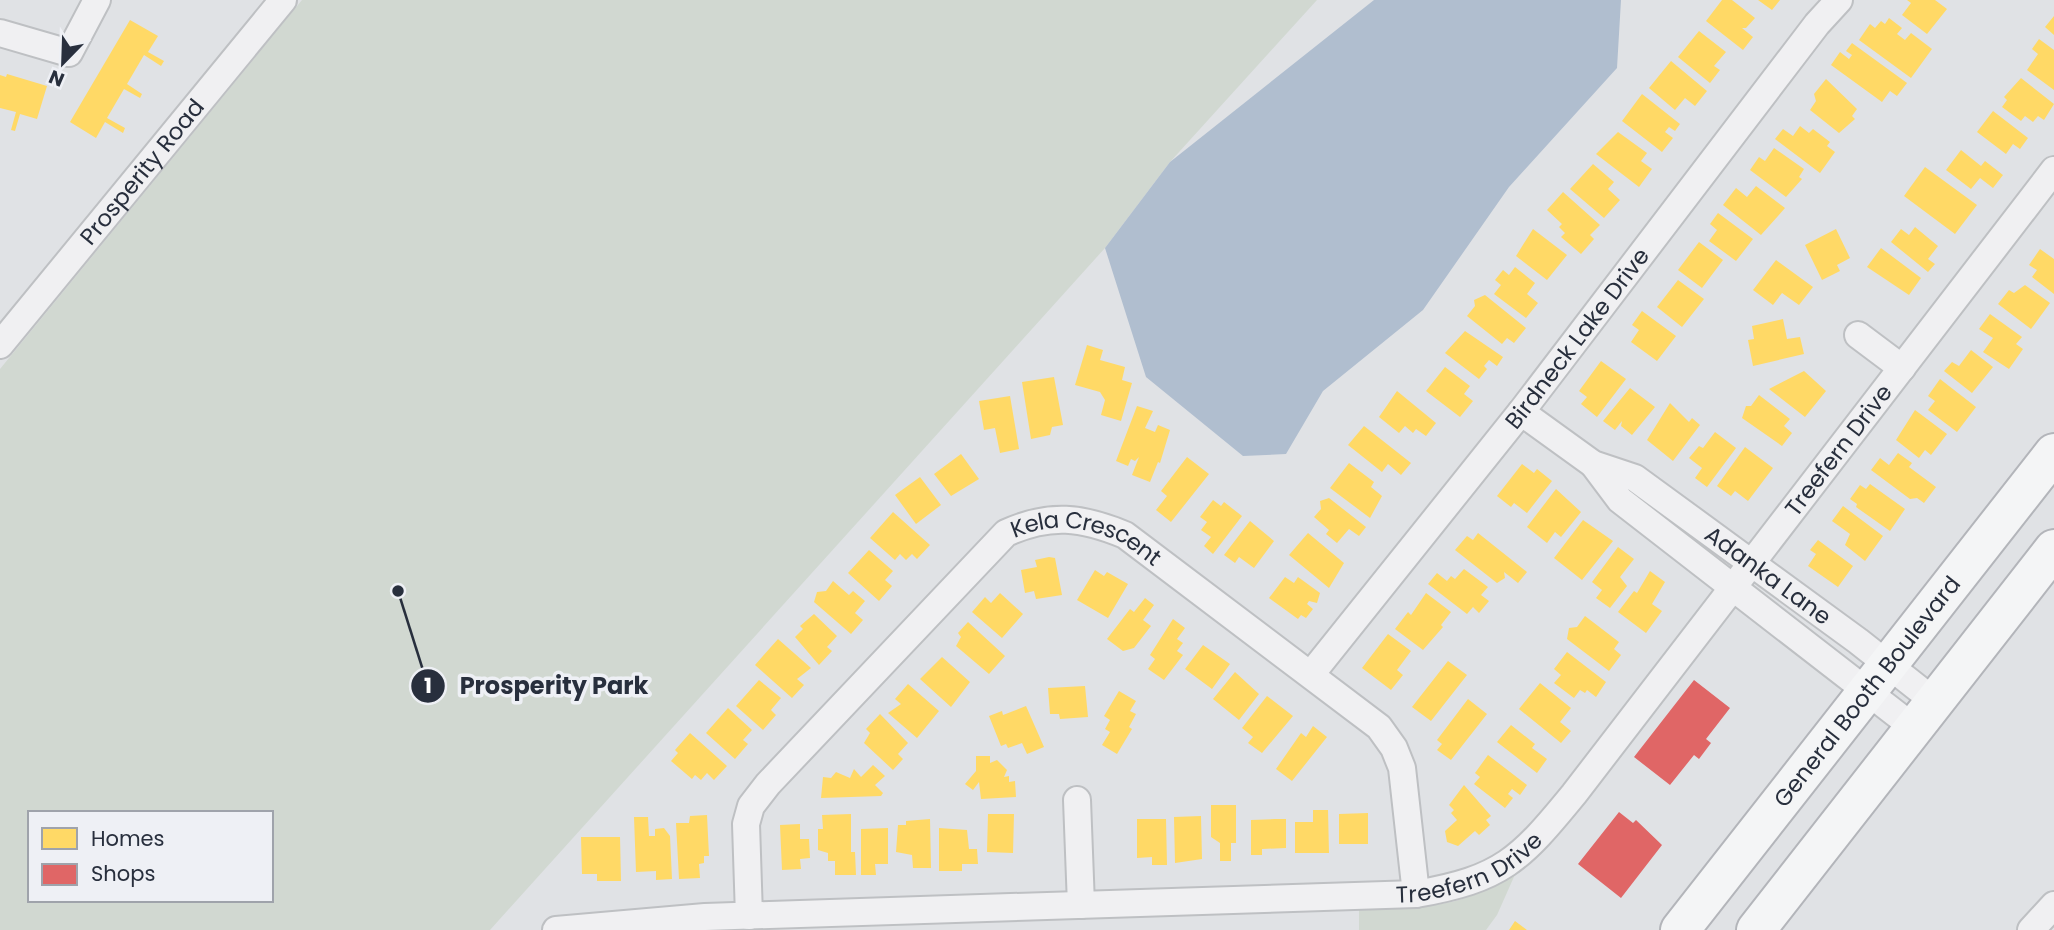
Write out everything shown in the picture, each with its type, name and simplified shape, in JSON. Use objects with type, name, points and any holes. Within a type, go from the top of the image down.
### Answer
[{"type":"highway","name":"General Booth Boulevard","points":[[1680,930],[2054,453]]},
{"type":"highway","points":[[1756,930],[2054,549]]},
{"type":"street","points":[[0,33],[69,53],[97,0]]},
{"type":"street","name":"Prosperity Road","points":[[0,345],[283,0]]},
{"type":"street","name":"Birdneck Lake Drive","points":[[1312,673],[1521,412],[1817,24],[1839,0]]},
{"type":"street","name":"Treefern Drive","points":[[556,930],[705,923],[749,916],[1416,894],[1475,882],[1501,869],[1523,851],[1574,794],[2054,170]]},
{"type":"street","points":[[1858,335],[1902,368]]},
{"type":"street","name":"Adanka Lane","points":[[1521,412],[1593,464],[1620,500],[1734,587],[1879,679]]},
{"type":"street","name":"Adanka Lane","points":[[1593,464],[1635,478],[1752,564],[1879,679],[1923,714]]},
{"type":"street","name":"Kela Crescent","points":[[749,916],[746,824],[751,806],[777,774],[1006,533],[1027,523],[1056,519],[1093,522],[1125,535],[1312,673],[1379,727],[1394,748],[1402,768],[1416,894]]},
{"type":"street","points":[[1077,800],[1081,905]]},
{"type":"street","points":[[2031,930],[2054,905]]},
{"type":"shaded area","points":[[302,0],[1317,0],[1170,162],[1105,248],[490,930],[0,930],[0,369]]},
{"type":"shaded area","points":[[1517,870],[1497,915],[1486,930],[1359,930],[1359,907],[1423,906],[1460,900],[1497,883]]},
{"type":"water","points":[[1374,0],[1621,0],[1617,68],[1509,187],[1423,310],[1323,391],[1286,454],[1243,456],[1146,377],[1105,248],[1170,162]]},
{"type":"building: Homes","points":[[1722,0],[1732,0],[1755,18],[1746,28],[1742,28],[1753,37],[1743,50],[1706,21]]},
{"type":"building: Homes","points":[[1758,0],[1780,0],[1772,10]]},
{"type":"building: Homes","points":[[1907,0],[1935,0],[1947,9],[1927,34],[1902,15],[1911,3]]},
{"type":"building: Homes","points":[[2054,16],[2054,35],[2045,27]]},
{"type":"building: Homes","points":[[1889,18],[1902,28],[1897,34],[1905,40],[1911,33],[1932,49],[1911,78],[1859,40],[1870,24],[1875,28],[1881,21],[1885,24]]},
{"type":"building: Homes","points":[[130,20],[158,36],[148,52],[164,61],[161,66],[144,55],[127,84],[142,94],[140,98],[124,89],[107,118],[125,128],[123,133],[105,122],[96,138],[70,122]]},
{"type":"building: Homes","points":[[1699,31],[1726,52],[1714,66],[1720,70],[1710,83],[1678,57]]},
{"type":"building: Homes","points":[[2039,39],[2054,50],[2054,90],[2027,70],[2038,54],[2032,49]]},
{"type":"building: Homes","points":[[1852,43],[1907,83],[1897,96],[1890,91],[1882,102],[1831,65],[1840,52],[1849,59],[1852,55],[1846,51]]},
{"type":"building: Homes","points":[[1671,61],[1707,91],[1695,106],[1685,98],[1675,110],[1649,88]]},
{"type":"building: Homes","points":[[7,74],[47,86],[37,119],[20,114],[15,131],[11,130],[16,112],[0,108],[0,75],[6,77]]},
{"type":"building: Homes","points":[[2021,78],[2054,104],[2044,120],[2038,116],[2033,122],[2025,116],[2021,121],[2002,107],[2007,100],[2004,97]]},
{"type":"building: Homes","points":[[1826,79],[1857,109],[1852,116],[1855,119],[1839,133],[1810,110],[1816,101],[1814,94]]},
{"type":"building: Homes","points":[[1642,94],[1680,124],[1675,131],[1669,127],[1665,132],[1673,138],[1662,152],[1622,121]]},
{"type":"building: Homes","points":[[1993,111],[2028,138],[2020,149],[2013,144],[2006,154],[1977,132]]},
{"type":"building: Homes","points":[[1800,126],[1809,133],[1813,129],[1830,142],[1827,146],[1835,152],[1820,173],[1775,139],[1783,129],[1793,136]]},
{"type":"building: Homes","points":[[1618,132],[1647,153],[1641,161],[1652,169],[1639,187],[1596,154]]},
{"type":"building: Homes","points":[[1774,148],[1804,169],[1799,177],[1802,179],[1786,197],[1750,170],[1759,157],[1765,161]]},
{"type":"building: Homes","points":[[1961,150],[1981,166],[1985,161],[2003,175],[1993,188],[1980,178],[1971,189],[1946,170]]},
{"type":"building: Homes","points":[[1593,164],[1614,182],[1608,189],[1620,200],[1604,218],[1570,189]]},
{"type":"building: Homes","points":[[1925,167],[1977,205],[1955,234],[1904,196]]},
{"type":"building: Homes","points":[[1756,186],[1785,208],[1761,235],[1723,205],[1736,188],[1747,197]]},
{"type":"building: Homes","points":[[1563,192],[1600,225],[1590,235],[1594,239],[1581,254],[1561,237],[1565,233],[1559,227],[1562,224],[1547,210]]},
{"type":"building: Homes","points":[[1718,213],[1753,239],[1736,261],[1709,241],[1717,230],[1710,224]]},
{"type":"building: Homes","points":[[1915,227],[1938,246],[1928,259],[1935,264],[1928,272],[1891,242],[1901,229],[1909,235]]},
{"type":"building: Homes","points":[[1533,229],[1567,255],[1547,280],[1516,256]]},
{"type":"building: Homes","points":[[1836,229],[1850,258],[1837,265],[1840,271],[1822,280],[1805,245]]},
{"type":"building: Homes","points":[[1699,242],[1723,260],[1702,288],[1678,270]]},
{"type":"building: Homes","points":[[1881,248],[1921,278],[1909,295],[1867,267]]},
{"type":"building: Homes","points":[[2040,249],[2054,259],[2054,294],[2032,277],[2037,270],[2029,265]]},
{"type":"building: Homes","points":[[1776,260],[1813,287],[1799,305],[1782,293],[1773,305],[1753,290]]},
{"type":"building: Homes","points":[[1515,267],[1535,283],[1527,294],[1538,303],[1526,318],[1494,294],[1501,285],[1495,280],[1503,270],[1509,275]]},
{"type":"building: Homes","points":[[1678,280],[1704,299],[1682,327],[1657,307]]},
{"type":"building: Homes","points":[[2025,285],[2050,303],[2031,329],[1998,304],[2009,290],[2014,293]]},
{"type":"building: Homes","points":[[1485,295],[1526,328],[1514,343],[1507,338],[1502,344],[1467,316],[1475,306],[1474,300]]},
{"type":"building: Homes","points":[[1642,311],[1676,336],[1657,361],[1631,342],[1639,330],[1632,325]]},
{"type":"building: Homes","points":[[1990,314],[2022,337],[2016,344],[2023,349],[2009,369],[1983,352],[1993,338],[1979,329]]},
{"type":"building: Homes","points":[[1783,319],[1787,339],[1800,337],[1804,354],[1753,366],[1748,340],[1754,339],[1752,326]]},
{"type":"building: Homes","points":[[1465,331],[1503,357],[1497,366],[1489,360],[1484,366],[1487,369],[1479,379],[1445,353]]},
{"type":"building: Homes","points":[[1087,345],[1103,350],[1100,360],[1125,367],[1122,380],[1132,383],[1121,421],[1101,415],[1105,400],[1100,392],[1075,385]]},
{"type":"building: Homes","points":[[1971,350],[1993,367],[1972,393],[1944,371],[1952,362],[1959,366]]},
{"type":"building: Homes","points":[[1601,361],[1626,379],[1597,417],[1581,404],[1587,397],[1579,391]]},
{"type":"building: Homes","points":[[1445,367],[1470,386],[1464,394],[1473,401],[1460,417],[1426,391]]},
{"type":"building: Homes","points":[[1804,371],[1826,391],[1805,417],[1769,389]]},
{"type":"building: Homes","points":[[1054,377],[1063,425],[1052,427],[1050,435],[1031,439],[1022,382]]},
{"type":"building: Homes","points":[[1940,379],[1976,407],[1957,432],[1928,410],[1935,401],[1928,396]]},
{"type":"building: Homes","points":[[1630,388],[1655,407],[1632,435],[1621,426],[1622,421],[1615,430],[1603,421]]},
{"type":"building: Homes","points":[[1397,391],[1436,423],[1426,436],[1416,429],[1413,433],[1405,426],[1399,433],[1379,417]]},
{"type":"building: Homes","points":[[1759,395],[1790,419],[1784,426],[1792,433],[1782,446],[1742,418],[1746,406],[1751,406]]},
{"type":"building: Homes","points":[[1010,396],[1019,449],[1000,453],[995,428],[984,430],[979,401]]},
{"type":"building: Homes","points":[[1670,403],[1689,422],[1692,418],[1700,425],[1673,461],[1647,440]]},
{"type":"building: Homes","points":[[1137,406],[1153,411],[1145,428],[1155,432],[1158,425],[1170,430],[1160,463],[1158,462],[1150,482],[1132,475],[1139,457],[1135,461],[1131,459],[1128,466],[1116,461]]},
{"type":"building: Homes","points":[[1915,410],[1947,434],[1931,455],[1925,450],[1919,458],[1896,440]]},
{"type":"building: Homes","points":[[1364,426],[1411,463],[1401,475],[1388,464],[1382,472],[1348,445]]},
{"type":"building: Homes","points":[[1715,432],[1736,448],[1707,487],[1695,478],[1702,468],[1689,458],[1699,446],[1703,448]]},
{"type":"building: Homes","points":[[1745,447],[1773,468],[1748,501],[1735,491],[1731,496],[1717,486]]},
{"type":"building: Homes","points":[[1898,453],[1912,463],[1909,467],[1936,487],[1924,503],[1917,498],[1910,499],[1871,470],[1880,458],[1889,465]]},
{"type":"building: Homes","points":[[961,454],[979,479],[951,496],[934,474]]},
{"type":"building: Homes","points":[[1187,457],[1209,474],[1171,522],[1156,510],[1167,496],[1161,491]]},
{"type":"building: Homes","points":[[1349,463],[1374,482],[1371,487],[1382,496],[1370,518],[1330,488]]},
{"type":"building: Homes","points":[[1522,464],[1534,473],[1537,469],[1552,481],[1527,513],[1514,503],[1511,507],[1497,496]]},
{"type":"building: Homes","points":[[920,477],[941,505],[916,524],[895,495]]},
{"type":"building: Homes","points":[[1870,484],[1905,509],[1890,531],[1856,507],[1857,504],[1850,499],[1860,485],[1866,489]]},
{"type":"building: Homes","points":[[1556,489],[1581,512],[1561,537],[1555,532],[1547,543],[1527,527]]},
{"type":"building: Homes","points":[[1329,498],[1366,527],[1359,536],[1349,529],[1337,543],[1326,534],[1329,530],[1314,517],[1321,509],[1320,501]]},
{"type":"building: Homes","points":[[1213,500],[1221,506],[1224,502],[1242,516],[1213,554],[1204,546],[1211,537],[1201,530],[1207,522],[1200,517]]},
{"type":"building: Homes","points":[[1843,506],[1883,536],[1865,561],[1845,545],[1850,534],[1832,521]]},
{"type":"building: Homes","points":[[893,512],[930,545],[917,559],[912,554],[906,560],[900,554],[895,560],[870,538]]},
{"type":"building: Homes","points":[[1583,520],[1613,541],[1582,580],[1554,558]]},
{"type":"building: Homes","points":[[1250,521],[1274,541],[1254,568],[1239,557],[1235,563],[1224,555]]},
{"type":"building: Homes","points":[[1308,533],[1344,563],[1329,588],[1289,555]]},
{"type":"building: Homes","points":[[1478,533],[1527,572],[1518,583],[1504,572],[1505,578],[1497,583],[1455,550],[1467,536],[1473,540]]},
{"type":"building: Homes","points":[[1818,540],[1853,566],[1838,587],[1808,566],[1816,554],[1810,550]]},
{"type":"building: Homes","points":[[1618,547],[1634,559],[1620,577],[1627,586],[1610,608],[1596,598],[1602,590],[1592,582]]},
{"type":"building: Homes","points":[[869,550],[893,571],[885,580],[892,586],[879,601],[848,573]]},
{"type":"building: Homes","points":[[1055,558],[1062,595],[1036,599],[1034,591],[1025,593],[1021,570],[1037,567],[1035,560]]},
{"type":"building: Homes","points":[[1464,569],[1488,587],[1481,595],[1489,601],[1479,613],[1473,607],[1467,614],[1428,584],[1437,573],[1447,581],[1451,576],[1455,579]]},
{"type":"building: Homes","points":[[1095,570],[1104,576],[1107,572],[1128,584],[1108,618],[1077,600]]},
{"type":"building: Homes","points":[[1650,571],[1665,582],[1652,604],[1662,611],[1646,633],[1618,612],[1634,591],[1637,593]]},
{"type":"building: Homes","points":[[1285,577],[1294,583],[1298,577],[1320,593],[1317,603],[1309,601],[1307,604],[1313,609],[1306,618],[1301,615],[1298,619],[1269,598]]},
{"type":"building: Homes","points":[[833,581],[849,595],[853,591],[865,601],[855,613],[863,620],[851,634],[814,602],[817,592],[826,591]]},
{"type":"building: Homes","points":[[1000,593],[1023,614],[1002,638],[972,612],[985,597],[991,603]]},
{"type":"building: Homes","points":[[1426,593],[1451,612],[1441,625],[1443,627],[1423,650],[1395,629],[1408,612],[1411,615]]},
{"type":"building: Homes","points":[[1145,598],[1154,605],[1143,620],[1151,626],[1134,648],[1123,651],[1107,639],[1130,609],[1134,612]]},
{"type":"building: Homes","points":[[814,614],[837,636],[827,647],[832,651],[819,665],[795,637],[803,629],[800,626]]},
{"type":"building: Homes","points":[[1585,616],[1619,642],[1614,649],[1621,655],[1609,671],[1567,639],[1569,628],[1577,627]]},
{"type":"building: Homes","points":[[1173,619],[1185,628],[1177,639],[1183,643],[1177,651],[1183,655],[1164,680],[1148,669],[1155,659],[1150,655]]},
{"type":"building: Homes","points":[[968,622],[1005,656],[989,674],[956,646],[961,637],[958,633]]},
{"type":"building: Homes","points":[[1388,634],[1411,651],[1397,670],[1403,675],[1391,690],[1362,668]]},
{"type":"building: Homes","points":[[778,639],[811,668],[797,679],[804,685],[792,698],[755,665]]},
{"type":"building: Homes","points":[[1203,645],[1230,664],[1212,689],[1185,669]]},
{"type":"building: Homes","points":[[1567,652],[1606,682],[1596,697],[1587,690],[1585,693],[1580,690],[1574,698],[1554,683],[1561,675],[1554,669]]},
{"type":"building: Homes","points":[[942,657],[970,682],[951,707],[920,679]]},
{"type":"building: Homes","points":[[1448,661],[1467,675],[1431,721],[1412,707]]},
{"type":"building: Homes","points":[[1235,672],[1259,694],[1239,720],[1213,699]]},
{"type":"building: Homes","points":[[759,680],[781,698],[771,710],[776,715],[763,730],[736,706]]},
{"type":"building: Homes","points":[[1540,683],[1571,708],[1560,722],[1571,731],[1561,743],[1519,709]]},
{"type":"building: Homes","points":[[908,684],[939,711],[917,738],[888,713],[901,704],[895,699]]},
{"type":"building: Homes","points":[[1085,686],[1088,717],[1060,719],[1059,714],[1050,714],[1048,688]]},
{"type":"building: Homes","points":[[1119,691],[1136,701],[1130,711],[1136,714],[1129,727],[1132,729],[1117,754],[1102,745],[1110,732],[1105,729],[1110,720],[1104,716]]},
{"type":"building: Homes","points":[[1267,696],[1293,716],[1262,753],[1248,743],[1253,737],[1242,728]]},
{"type":"building: Homes","points":[[1468,699],[1487,714],[1451,760],[1437,750],[1442,744],[1437,740]]},
{"type":"building: Homes","points":[[1026,706],[1044,747],[1027,754],[1022,743],[1008,748],[1006,744],[1001,746],[989,716],[1002,711],[1003,715]]},
{"type":"building: Homes","points":[[728,708],[752,730],[743,740],[748,744],[735,759],[706,733]]},
{"type":"building: Homes","points":[[880,714],[908,743],[898,754],[903,759],[893,770],[864,743],[870,733],[866,729]]},
{"type":"building: Homes","points":[[1511,725],[1535,744],[1532,748],[1547,759],[1537,773],[1497,742]]},
{"type":"building: Homes","points":[[1313,726],[1327,737],[1292,781],[1276,769],[1301,733],[1306,737]]},
{"type":"building: Homes","points":[[690,733],[727,766],[714,780],[707,773],[701,780],[695,775],[692,779],[671,761],[678,753],[675,750]]},
{"type":"building: Homes","points":[[1488,755],[1527,785],[1520,795],[1512,789],[1508,794],[1513,798],[1505,808],[1474,784],[1480,777],[1475,773]]},
{"type":"building: Homes","points":[[976,756],[990,756],[990,763],[997,760],[1007,770],[1004,777],[1009,776],[1009,782],[1015,781],[1016,797],[981,799],[979,782],[973,790],[965,784],[976,771]]},
{"type":"building: Homes","points":[[873,765],[885,776],[875,785],[883,793],[881,796],[821,798],[823,777],[831,778],[836,772],[850,778],[854,769],[861,777]]},
{"type":"building: Homes","points":[[1464,785],[1491,816],[1486,820],[1490,825],[1479,835],[1475,831],[1458,846],[1447,842],[1445,831],[1457,820],[1449,805]]},
{"type":"building: Homes","points":[[1211,805],[1236,805],[1236,843],[1231,843],[1231,861],[1220,861],[1220,843],[1211,837]]},
{"type":"building: Homes","points":[[1313,810],[1328,810],[1329,853],[1295,853],[1295,822],[1313,822]]},
{"type":"building: Homes","points":[[1368,813],[1368,844],[1339,844],[1339,814]]},
{"type":"building: Homes","points":[[851,814],[851,852],[855,852],[856,875],[835,875],[835,861],[828,861],[828,853],[818,850],[818,829],[823,829],[822,815]]},
{"type":"building: Homes","points":[[988,814],[1014,814],[1013,853],[987,852]]},
{"type":"building: Homes","points":[[707,815],[709,856],[704,856],[704,863],[699,864],[700,878],[679,879],[676,823],[689,823],[690,816]]},
{"type":"building: Homes","points":[[1201,816],[1202,859],[1175,863],[1174,817]]},
{"type":"building: Homes","points":[[634,817],[648,817],[649,836],[655,836],[655,829],[664,828],[670,836],[672,879],[656,880],[656,871],[636,872]]},
{"type":"building: Homes","points":[[930,819],[931,868],[913,868],[912,855],[896,852],[898,825],[906,825],[906,821]]},
{"type":"building: Homes","points":[[1137,819],[1166,819],[1167,865],[1152,865],[1152,857],[1137,858]]},
{"type":"building: Homes","points":[[1286,819],[1286,848],[1262,849],[1262,855],[1251,855],[1251,820]]},
{"type":"building: Homes","points":[[800,824],[800,839],[809,839],[810,858],[800,859],[801,869],[782,870],[780,825]]},
{"type":"building: Homes","points":[[888,828],[888,864],[875,864],[876,875],[861,875],[861,829]]},
{"type":"building: Homes","points":[[939,828],[967,830],[969,849],[977,849],[978,864],[962,864],[962,871],[939,871]]},
{"type":"building: Homes","points":[[581,837],[620,837],[621,881],[597,881],[597,874],[582,874]]},
{"type":"building: Homes","points":[[1515,921],[1527,930],[1509,930]]},
{"type":"building: Shops","points":[[1694,680],[1730,708],[1706,739],[1711,743],[1699,759],[1694,755],[1670,785],[1634,757]]},
{"type":"building: Shops","points":[[1619,812],[1633,823],[1636,820],[1662,845],[1621,898],[1578,864]]},
{"type":"place","name":"Prosperity Park","points":[[398,591]]}]
